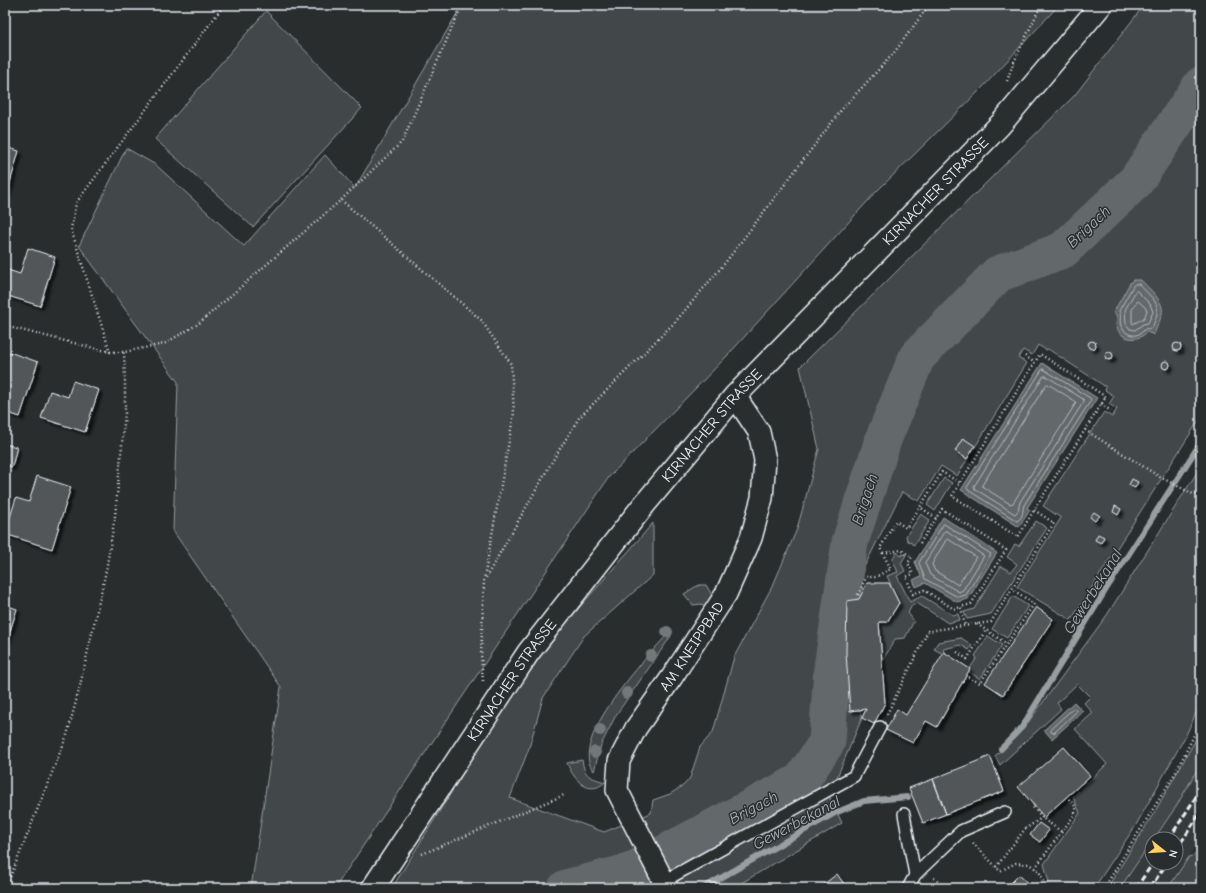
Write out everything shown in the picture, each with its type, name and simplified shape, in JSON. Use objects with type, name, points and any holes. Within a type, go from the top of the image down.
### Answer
[{"type":"main road","name":"KIRNACHER STRASSE","points":[[373,888],[528,653],[643,506],[735,396],[1000,125],[1101,5]]},
{"type":"street","name":"AM KNEIPPBAD","points":[[664,881],[617,790],[619,761],[636,728],[672,677],[726,594],[751,538],[762,498],[765,460],[759,432],[735,396]]},
{"type":"lane","points":[[664,881],[854,776],[880,727]]},
{"type":"lane","points":[[908,888],[915,875],[961,831],[1005,812]]},
{"type":"lane","points":[[904,814],[915,875]]},
{"type":"path","points":[[110,352],[71,229],[76,203],[224,5]]},
{"type":"path","points":[[5,326],[110,352],[124,352],[164,344],[198,324],[341,200],[402,142],[462,5]]},
{"type":"path","points":[[484,581],[553,460],[579,418],[675,322],[726,263],[842,109],[894,53],[929,5]]},
{"type":"path","points":[[1006,85],[1013,64],[1041,5]]},
{"type":"path","points":[[341,200],[481,320],[511,364],[514,413],[484,581],[481,654],[486,716]]},
{"type":"path","points":[[6,888],[67,735],[79,690],[101,591],[115,516],[122,449],[126,380],[124,352]]},
{"type":"path","points":[[1040,354],[1106,397],[1018,537],[952,496],[1035,363],[1040,354]]},
{"type":"path","points":[[1025,356],[1035,363]]},
{"type":"path","points":[[1101,404],[1111,411]]},
{"type":"path","points":[[1085,430],[1160,477],[1193,494],[1201,495]]},
{"type":"path","points":[[858,594],[866,577],[875,577],[891,570],[880,548],[896,521],[906,528],[942,472],[960,483]]},
{"type":"path","points":[[920,507],[936,518]]},
{"type":"path","points":[[883,553],[901,550],[912,557],[908,563],[913,574],[906,577],[913,594],[924,590],[954,609],[972,604],[1006,550],[942,509],[920,544]]},
{"type":"path","points":[[880,727],[928,631],[991,622],[1054,523],[1034,510]]},
{"type":"path","points":[[968,677],[980,683],[1034,604],[1012,589]]},
{"type":"path","points":[[961,607],[965,626]]},
{"type":"path","points":[[977,624],[1007,644]]},
{"type":"path","points":[[957,652],[968,659],[986,630]]},
{"type":"path","points":[[1104,888],[1176,772],[1201,721]]},
{"type":"path","points":[[416,856],[564,795]]},
{"type":"path","points":[[1035,868],[1074,814],[1076,807],[1067,797]]},
{"type":"path","points":[[1034,805],[1032,806],[1042,817],[1062,832]]},
{"type":"path","points":[[996,868],[1025,829],[1042,817]]},
{"type":"path","points":[[961,831],[1000,871],[1016,863],[1029,864],[1035,868],[1039,871],[1043,880],[1040,888]]},
{"type":"shaded area","points":[[462,5],[1059,5],[982,88],[876,192],[727,356],[609,477],[335,888],[251,888],[281,687],[173,531],[178,382],[79,246],[126,148],[156,165],[244,246],[325,155],[355,188]]},
{"type":"shaded area","points":[[1144,5],[1201,5],[1201,417],[1071,620],[1017,587],[1061,518],[1043,506],[1104,412],[1112,417],[1117,409],[1109,404],[1114,396],[1105,390],[1106,387],[1048,349],[1046,350],[1038,345],[1032,355],[1023,350],[1018,358],[1027,363],[957,476],[941,466],[919,501],[902,492],[847,601],[846,653],[850,711],[860,710],[862,718],[829,796],[842,823],[733,888],[392,888],[532,662],[653,523],[653,575],[584,636],[543,698],[529,748],[510,798],[604,832],[651,813],[653,800],[670,794],[684,785],[690,778],[700,747],[713,732],[734,657],[774,583],[797,529],[819,449],[800,367],[1075,95]]},
{"type":"shaded area","points":[[266,11],[362,108],[253,227],[155,139]]},
{"type":"shaded area","points":[[1201,466],[1201,702],[1186,735],[1136,825],[1094,888],[1045,888],[1049,882],[1044,864],[1080,813],[1073,797],[1107,764],[1075,729],[1093,713],[1084,703],[1090,697],[1077,684],[1057,703],[1061,709],[1000,765],[995,756],[1024,728],[1107,615]]},
{"type":"shaded area","points":[[944,478],[952,483],[935,511],[927,505]]},
{"type":"shaded area","points":[[921,514],[930,520],[914,545],[907,540],[906,536]]},
{"type":"shaded area","points":[[1036,521],[1047,528],[991,614],[967,619],[964,612],[974,609],[1001,566],[1011,572],[1017,564],[1007,557],[1015,544],[1019,546]]},
{"type":"shaded area","points":[[897,552],[901,556],[903,554],[906,555],[901,563],[905,571],[897,576],[910,602],[922,596],[953,615],[958,614],[960,620],[948,623],[917,603],[912,605],[908,613],[914,621],[905,638],[895,639],[883,660],[879,622],[887,622],[899,603],[887,576],[898,572],[892,559]]},
{"type":"shaded area","points":[[700,585],[706,585],[713,597],[709,607],[701,604],[693,605],[684,594]]},
{"type":"shaded area","points":[[1013,596],[1028,606],[1007,638],[992,629]]},
{"type":"shaded area","points":[[668,634],[671,636],[616,715],[601,745],[594,771],[588,758],[591,741],[600,721],[628,679]]},
{"type":"shaded area","points":[[988,636],[1002,645],[980,679],[968,671],[977,658],[975,656]]},
{"type":"shaded area","points":[[961,638],[972,645],[969,650],[961,645],[943,649],[943,654],[934,649],[938,642]]},
{"type":"shaded area","points":[[1201,728],[1201,763],[1177,805],[1159,831],[1144,831],[1144,853],[1120,888],[1107,888],[1154,813]]},
{"type":"shaded area","points":[[582,760],[586,773],[589,776],[605,782],[593,788],[587,787],[577,780],[567,763]]},
{"type":"shaded area","points":[[1201,763],[1201,836],[1184,864],[1184,831],[1159,831],[1177,805]]},
{"type":"shaded area","points":[[1201,852],[1201,888],[1168,888],[1180,871],[1184,871],[1184,864],[1189,857]]},
{"type":"shaded area","points":[[1144,853],[1144,871],[1180,871],[1168,888],[1120,888]]},
{"type":"water","points":[[1133,280],[1141,280],[1156,296],[1161,304],[1162,314],[1154,335],[1147,332],[1139,337],[1125,337],[1118,330],[1116,325],[1117,316],[1113,313]]},
{"type":"water","points":[[1042,363],[1097,398],[1027,508],[1030,510],[1019,527],[961,490]]},
{"type":"water","points":[[943,517],[997,553],[968,599],[957,602],[925,583],[916,587],[913,580],[921,576],[915,562]]},
{"type":"water","points":[[1074,702],[1083,711],[1052,739],[1044,730]]},
{"type":"building","points":[[5,147],[19,151],[6,197],[5,197]]},
{"type":"building","points":[[28,248],[55,257],[40,306],[5,295],[5,269],[20,274]]},
{"type":"building","points":[[1090,341],[1094,341],[1096,345],[1094,349],[1090,349],[1088,347],[1088,343]]},
{"type":"building","points":[[1175,343],[1179,343],[1181,347],[1179,351],[1175,351],[1173,349],[1173,345]]},
{"type":"building","points":[[9,352],[38,362],[20,417],[5,412],[5,364]]},
{"type":"building","points":[[1107,352],[1111,352],[1113,356],[1111,360],[1107,360],[1105,358],[1105,354]]},
{"type":"building","points":[[1164,361],[1168,361],[1170,365],[1168,369],[1164,369],[1162,367],[1162,363]]},
{"type":"building","points":[[73,381],[99,390],[85,432],[41,418],[50,391],[68,397]]},
{"type":"building","points":[[963,438],[975,446],[967,459],[955,451]]},
{"type":"building","points":[[5,444],[17,447],[12,467],[5,465]]},
{"type":"building","points":[[37,476],[71,487],[52,549],[5,534],[16,498],[29,502]]},
{"type":"building","points":[[1132,479],[1138,482],[1135,488],[1129,485]]},
{"type":"building","points":[[1115,506],[1121,509],[1118,515],[1113,512]]},
{"type":"building","points":[[1094,512],[1100,516],[1095,521],[1090,517]]},
{"type":"building","points":[[1098,534],[1104,537],[1101,543],[1095,540]]},
{"type":"building","points":[[867,583],[889,583],[899,603],[887,622],[879,622],[885,703],[874,724],[862,718],[866,709],[850,711],[846,653],[847,601],[859,599]]},
{"type":"building","points":[[5,605],[17,609],[5,647]]},
{"type":"building","points":[[1036,607],[1053,619],[1003,695],[985,683]]},
{"type":"building","points":[[944,652],[970,669],[937,727],[926,721],[913,743],[886,730],[897,709],[906,715]]},
{"type":"building","points":[[1064,747],[1090,776],[1044,817],[1018,787]]},
{"type":"building","points":[[990,756],[1004,791],[946,814],[933,779]]},
{"type":"building","points":[[933,779],[946,814],[923,823],[909,788]]},
{"type":"building","points":[[1039,823],[1049,830],[1040,842],[1030,835]]},
{"type":"building","points":[[837,874],[847,888],[819,888]]},
{"type":"building","points":[[1019,875],[1033,888],[1006,888]]},
{"type":"waterway","name":"Brigach","points":[[566,888],[629,872],[801,781],[827,742],[832,668],[850,542],[883,440],[917,357],[998,274],[1063,250],[1136,181],[1201,85]]},
{"type":"waterway","name":"Gewerbekanal","points":[[1001,749],[1022,727],[1105,591],[1201,442]]},
{"type":"waterway","name":"Gewerbekanal","points":[[703,888],[835,813],[864,801],[908,797]]},
{"type":"railway","points":[[1174,831],[1201,789]]},
{"type":"railway","points":[[1184,838],[1201,812]]},
{"type":"railway","points":[[1136,888],[1148,871]]},
{"type":"railway","points":[[1150,888],[1162,871]]}]
